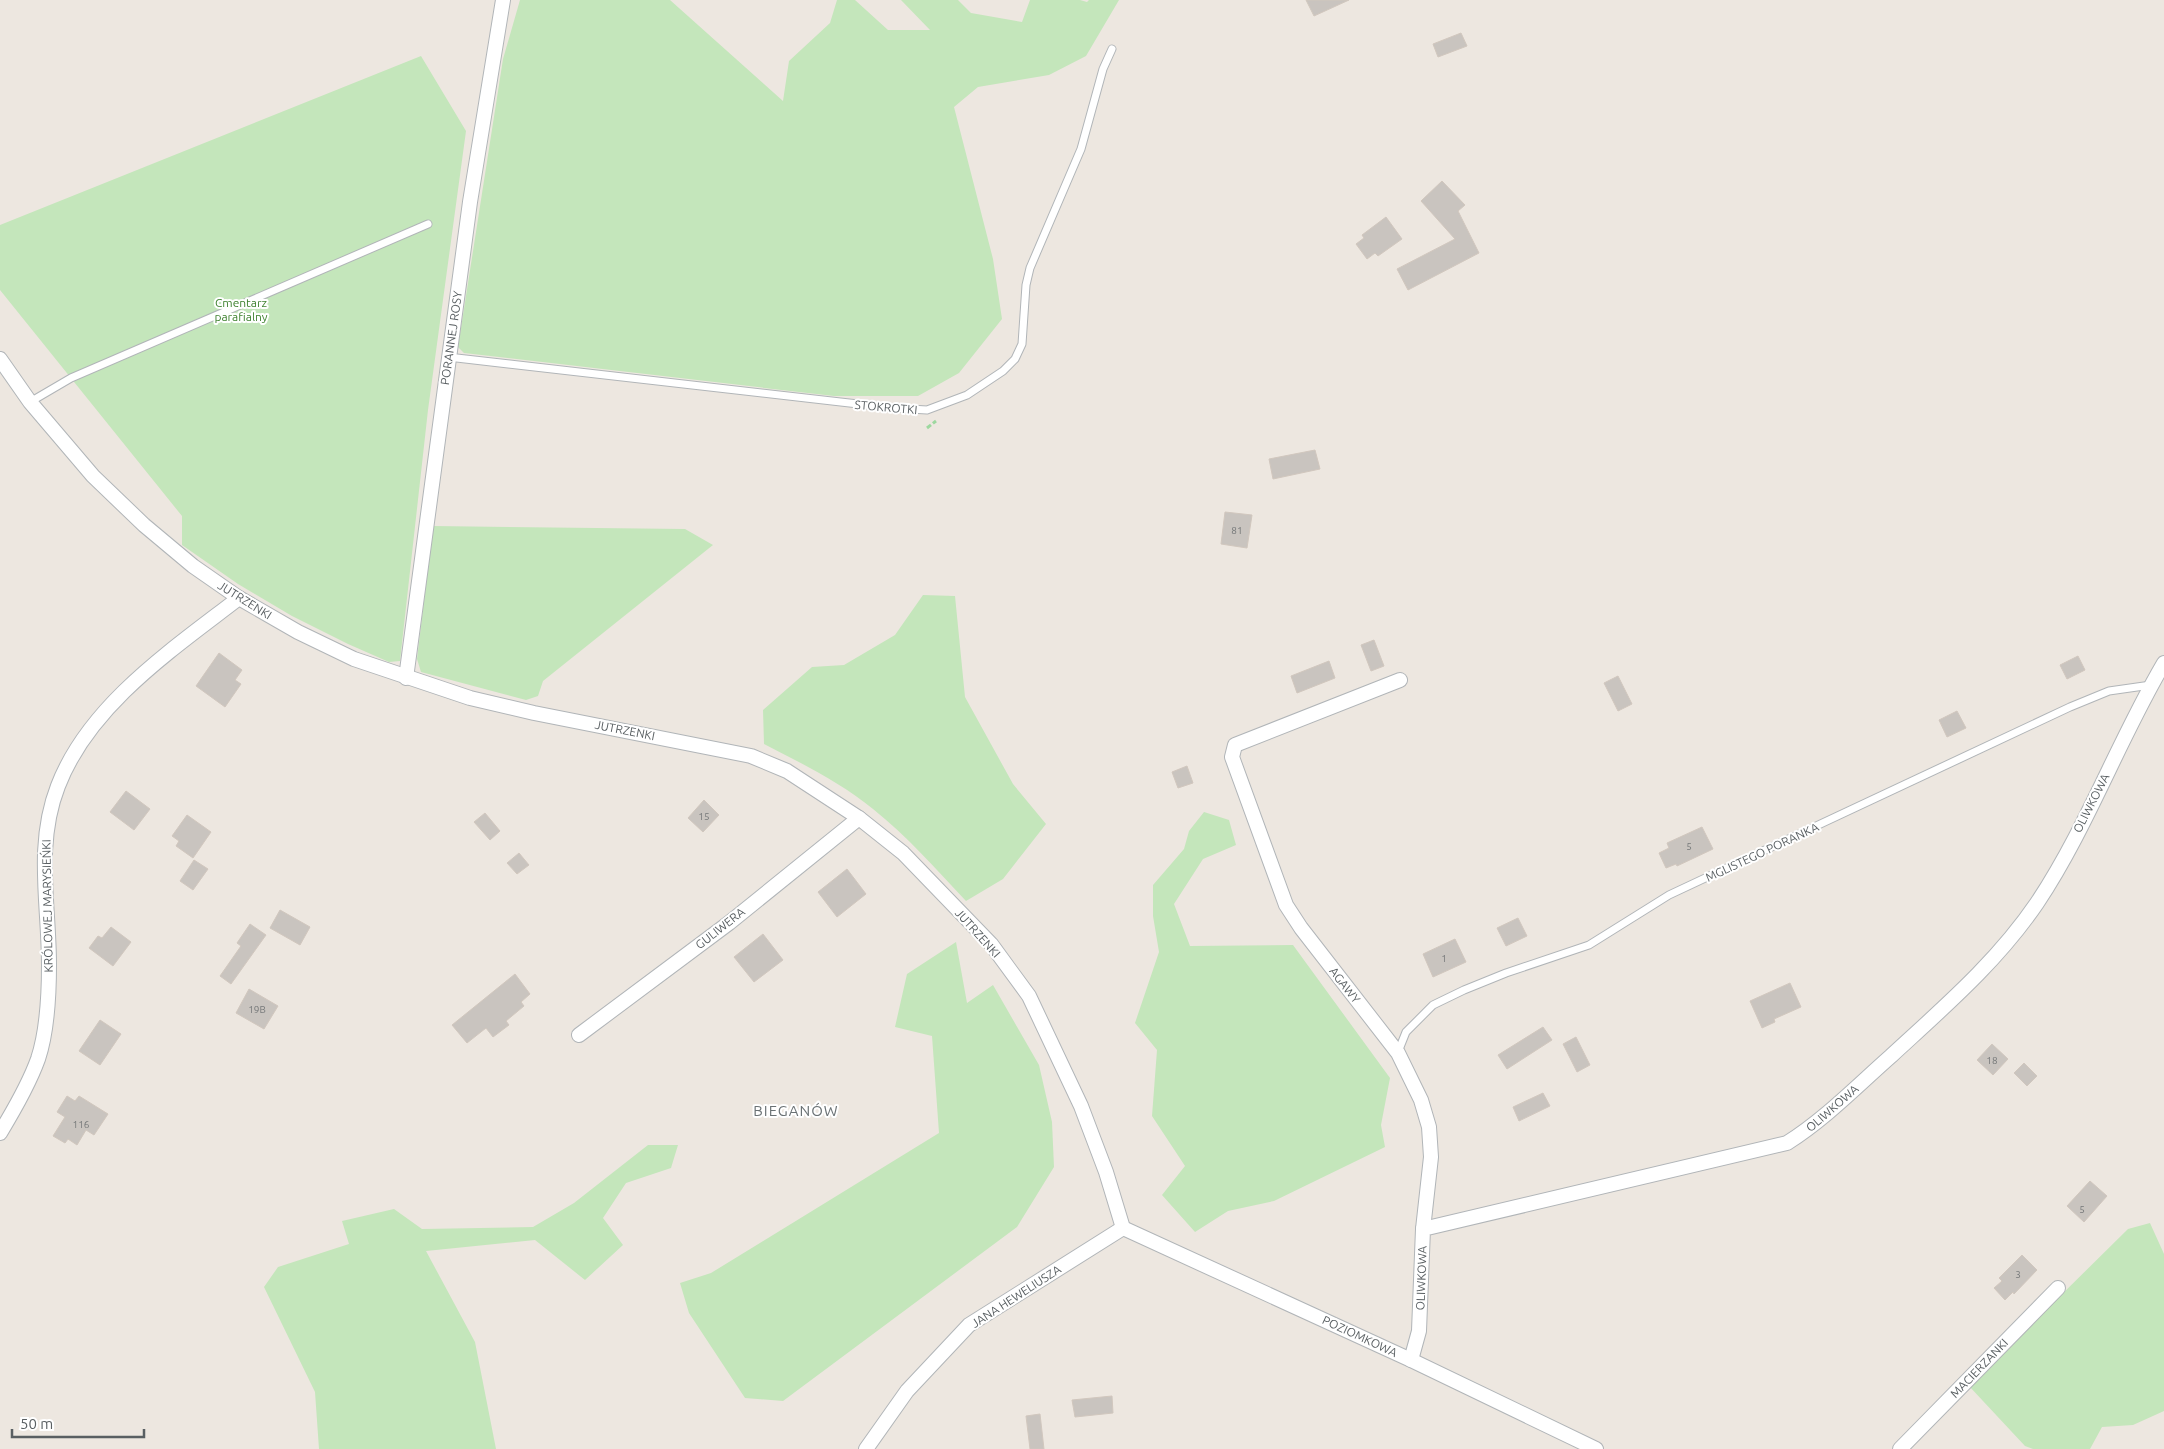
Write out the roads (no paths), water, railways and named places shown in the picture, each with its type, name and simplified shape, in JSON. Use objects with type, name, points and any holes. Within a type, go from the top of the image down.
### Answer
[{"type":"street","name":"PORANNEJ ROSY","points":[[406,678],[470,202],[504,0]]},
{"type":"street","name":"JUTRZENKI","points":[[0,359],[30,402],[93,476],[144,525],[193,566],[239,598],[298,632],[346,655],[406,678],[470,698],[534,713],[751,756],[787,771],[859,818],[903,853],[991,944],[1029,996],[1081,1106],[1106,1172],[1123,1228]]},
{"type":"street","name":"KRÓLOWEJ MARYSIEŃKI","points":[[0,1133],[38,1059],[44,1029],[49,966],[45,836],[58,785],[76,750],[101,717],[150,666],[239,598]]},
{"type":"street","name":"OLIWKOWA","points":[[1411,1360],[1419,1331],[1423,1228],[1787,1142],[1813,1126],[1996,957],[2037,903],[2066,852],[2164,663]]},
{"type":"street","name":"AGAWY","points":[[1400,680],[1235,745],[1232,757],[1286,905],[1301,928],[1398,1053],[1421,1100],[1429,1127],[1430,1157],[1423,1228]]},
{"type":"street","name":"GULIWERA","points":[[579,1035],[729,923],[859,818]]},
{"type":"street","name":"POZIOMKOWA","points":[[1123,1228],[1411,1360],[1596,1449]]},
{"type":"street","name":"JANA HEWELIUSZA","points":[[866,1449],[907,1391],[970,1324],[1123,1228]]},
{"type":"street","name":"MACIERZANKI","points":[[1900,1449],[2058,1288]]},
{"type":"lane","name":"STOKROTKI","points":[[448,357],[893,408],[927,410],[968,395],[1003,371],[1015,359],[1022,344],[1026,285],[1030,268],[1081,149],[1104,69],[1112,49]]},
{"type":"lane","points":[[30,402],[71,378],[428,224]]},
{"type":"lane","name":"MGLISTEGO PORANKA","points":[[1398,1053],[1406,1032],[1433,1005],[1506,973],[1589,946],[1669,895],[2070,707],[2109,691],[2151,685]]},
{"type":"district","name":"BIEGANÓW","points":[[796,1110]]},
{"type":"park label","name":"Cmentarz parafialny","points":[[241,309]]}]
